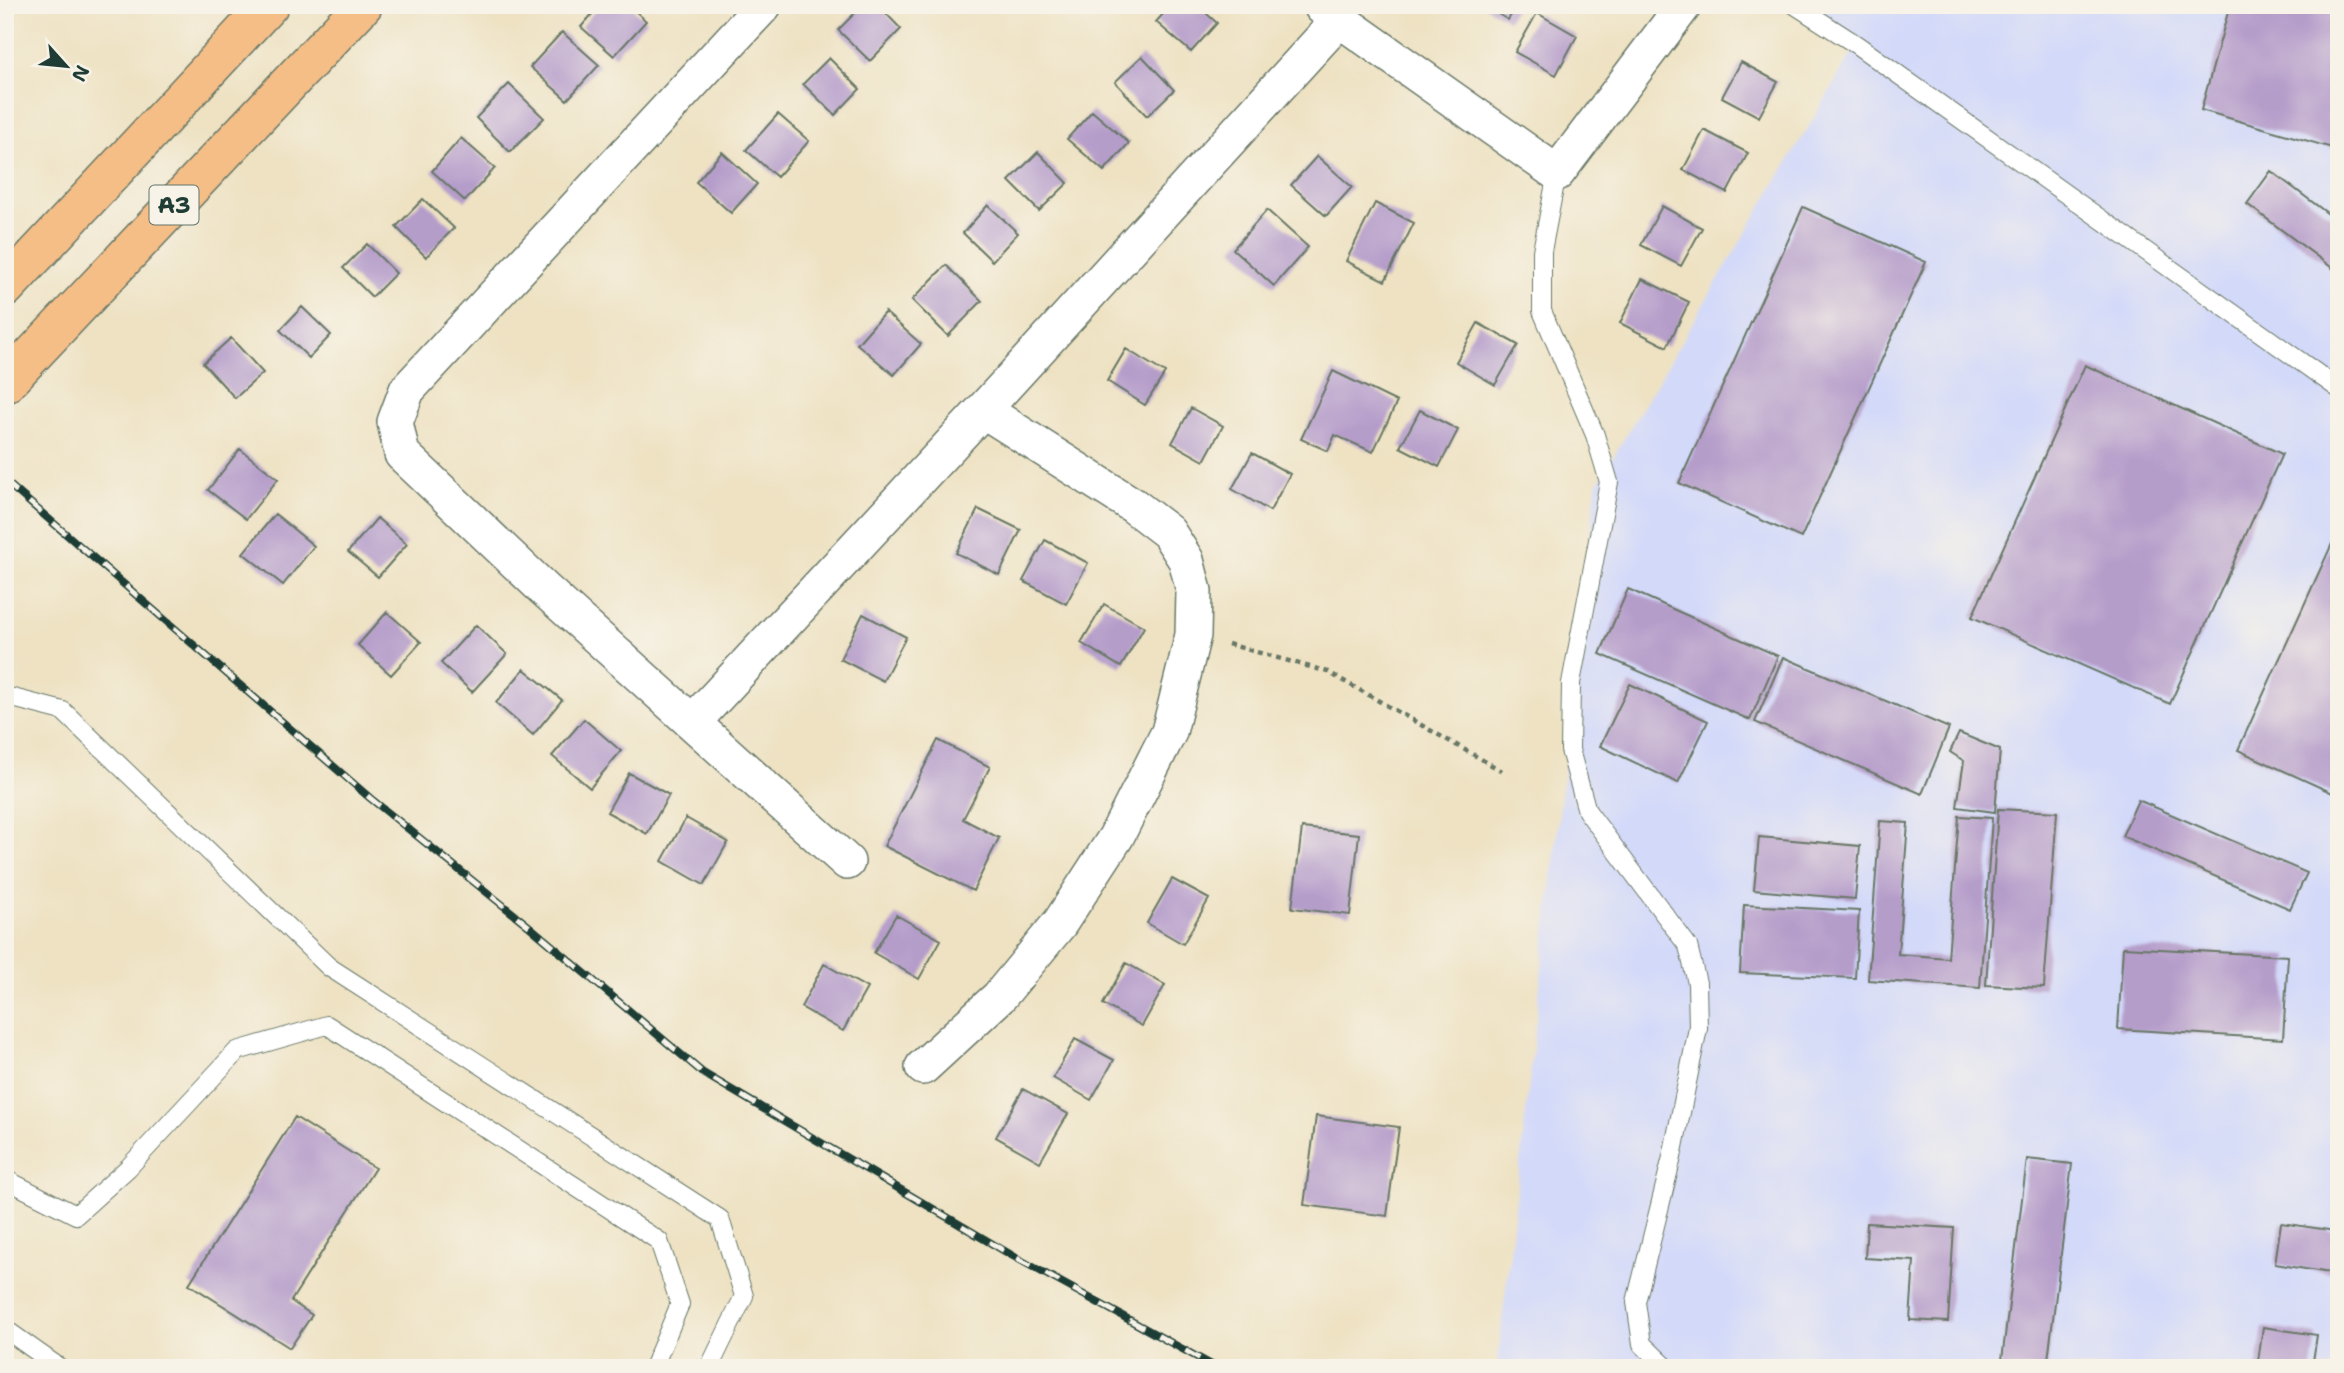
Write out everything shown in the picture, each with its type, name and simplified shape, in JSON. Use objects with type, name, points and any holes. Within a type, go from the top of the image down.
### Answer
[{"type":"highway","name":"A3","points":[[5,288],[269,5]]},
{"type":"highway","name":"A3","points":[[5,384],[353,16]]},
{"type":"street","points":[[764,5],[407,390],[395,422],[402,454],[544,589],[847,862]]},
{"type":"street","points":[[693,722],[983,410],[1329,12],[1557,173],[1684,5]]},
{"type":"street","points":[[923,1067],[999,997],[1060,923],[1116,837],[1169,732],[1193,635],[1194,591],[1186,560],[1168,532],[1134,506],[983,410]]},
{"type":"lane","points":[[1795,5],[1857,45],[2339,388]]},
{"type":"lane","points":[[1557,173],[1542,251],[1542,311],[1595,435],[1609,482],[1571,683],[1570,750],[1587,811],[1688,946],[1697,983],[1698,1028],[1672,1157],[1636,1302],[1642,1344],[1667,1368]]},
{"type":"lane","points":[[5,696],[63,711],[329,967],[720,1219],[744,1296],[709,1368]]},
{"type":"lane","points":[[5,1179],[76,1215],[128,1168],[237,1051],[327,1024],[659,1241],[680,1304],[653,1368]]},
{"type":"lane","points":[[5,1329],[60,1368]]},
{"type":"path","points":[[1193,635],[1328,672],[1502,771]]},
{"type":"shaded area","points":[[1795,5],[2339,5],[2339,1368],[1497,1368],[1596,486],[1857,45]]},
{"type":"building","points":[[600,5],[629,5],[646,21],[614,56],[581,27]]},
{"type":"building","points":[[863,5],[878,5],[901,29],[870,61],[838,30]]},
{"type":"building","points":[[1171,5],[1197,5],[1217,23],[1191,52],[1156,22]]},
{"type":"building","points":[[1483,5],[1517,5],[1508,20]]},
{"type":"building","points":[[2230,5],[2339,5],[2339,150],[2201,110]]},
{"type":"building","points":[[1537,13],[1577,36],[1556,75],[1515,52]]},
{"type":"building","points":[[562,32],[599,65],[567,100],[530,67]]},
{"type":"building","points":[[1142,56],[1174,90],[1147,116],[1115,82]]},
{"type":"building","points":[[829,58],[860,89],[835,115],[803,84]]},
{"type":"building","points":[[1741,62],[1778,82],[1759,117],[1722,97]]},
{"type":"building","points":[[509,84],[544,118],[510,152],[476,118]]},
{"type":"building","points":[[1092,111],[1129,143],[1104,171],[1067,139]]},
{"type":"building","points":[[778,114],[809,141],[777,177],[746,150]]},
{"type":"building","points":[[1704,130],[1748,153],[1727,193],[1683,170]]},
{"type":"building","points":[[461,138],[495,168],[465,201],[432,171]]},
{"type":"building","points":[[722,152],[757,184],[731,213],[696,182]]},
{"type":"building","points":[[1038,152],[1068,183],[1039,211],[1009,181]]},
{"type":"building","points":[[1317,156],[1352,187],[1326,216],[1291,185]]},
{"type":"building","points":[[2271,171],[2339,222],[2339,273],[2247,204]]},
{"type":"building","points":[[423,199],[454,228],[426,257],[396,227]]},
{"type":"building","points":[[1375,203],[1414,223],[1385,281],[1346,261]]},
{"type":"building","points":[[988,205],[1018,233],[992,261],[963,233]]},
{"type":"building","points":[[1662,206],[1702,228],[1681,266],[1641,245]]},
{"type":"building","points":[[1803,207],[1926,262],[1801,538],[1679,483]]},
{"type":"building","points":[[1267,210],[1308,247],[1274,286],[1233,249]]},
{"type":"building","points":[[367,244],[396,273],[372,297],[343,268]]},
{"type":"building","points":[[946,265],[982,301],[948,336],[912,300]]},
{"type":"building","points":[[1642,279],[1689,302],[1667,347],[1620,323]]},
{"type":"building","points":[[302,307],[331,335],[309,358],[280,330]]},
{"type":"building","points":[[885,312],[921,344],[894,375],[857,344]]},
{"type":"building","points":[[1478,323],[1518,345],[1495,385],[1456,362]]},
{"type":"building","points":[[231,338],[263,373],[235,398],[203,363]]},
{"type":"building","points":[[1126,349],[1165,373],[1145,405],[1107,381]]},
{"type":"building","points":[[2085,365],[2282,454],[2170,704],[1972,617]]},
{"type":"building","points":[[1333,371],[1397,402],[1373,452],[1335,435],[1328,451],[1301,439]]},
{"type":"building","points":[[1191,408],[1223,426],[1204,461],[1172,443]]},
{"type":"building","points":[[1420,410],[1458,430],[1439,467],[1400,447]]},
{"type":"building","points":[[240,449],[278,479],[246,519],[208,490]]},
{"type":"building","points":[[1252,453],[1290,474],[1270,511],[1232,489]]},
{"type":"building","points":[[978,509],[1021,530],[999,575],[956,553]]},
{"type":"building","points":[[275,514],[314,546],[283,585],[243,553]]},
{"type":"building","points":[[377,518],[407,544],[378,577],[348,552]]},
{"type":"building","points":[[2335,537],[2339,539],[2339,796],[2238,750]]},
{"type":"building","points":[[1045,540],[1088,563],[1066,604],[1023,581]]},
{"type":"building","points":[[1628,589],[1778,656],[1750,720],[1600,654]]},
{"type":"building","points":[[1104,604],[1144,627],[1121,667],[1081,643]]},
{"type":"building","points":[[387,612],[421,642],[391,675],[358,645]]},
{"type":"building","points":[[863,614],[906,637],[883,681],[840,659]]},
{"type":"building","points":[[476,625],[507,654],[472,692],[441,663]]},
{"type":"building","points":[[1783,657],[1949,728],[1922,794],[1755,722]]},
{"type":"building","points":[[524,669],[562,700],[533,735],[496,703]]},
{"type":"building","points":[[1630,684],[1708,721],[1678,783],[1600,746]]},
{"type":"building","points":[[584,719],[621,751],[590,788],[552,756]]},
{"type":"building","points":[[1959,733],[2000,750],[1995,812],[1957,807],[1964,761],[1950,752]]},
{"type":"building","points":[[938,740],[990,767],[963,819],[999,838],[973,891],[884,846]]},
{"type":"building","points":[[629,773],[669,795],[647,834],[607,812]]},
{"type":"building","points":[[2138,800],[2307,873],[2290,909],[2122,836]]},
{"type":"building","points":[[1998,809],[2057,812],[2044,988],[1986,985]]},
{"type":"building","points":[[1959,816],[1992,818],[1980,988],[1868,980],[1880,821],[1908,823],[1898,954],[1948,958]]},
{"type":"building","points":[[686,818],[728,842],[704,885],[662,861]]},
{"type":"building","points":[[1302,828],[1359,834],[1350,915],[1292,908]]},
{"type":"building","points":[[1759,837],[1860,846],[1855,899],[1754,890]]},
{"type":"building","points":[[1172,879],[1209,899],[1183,944],[1147,923]]},
{"type":"building","points":[[1744,905],[1859,911],[1855,978],[1740,973]]},
{"type":"building","points":[[896,915],[941,940],[919,979],[874,953]]},
{"type":"building","points":[[2123,947],[2288,956],[2283,1039],[2118,1029]]},
{"type":"building","points":[[1126,963],[1165,985],[1142,1026],[1103,1004]]},
{"type":"building","points":[[824,964],[867,988],[843,1031],[801,1007]]},
{"type":"building","points":[[1075,1039],[1114,1060],[1091,1100],[1053,1078]]},
{"type":"building","points":[[1023,1089],[1068,1114],[1040,1162],[996,1137]]},
{"type":"building","points":[[1316,1116],[1399,1127],[1387,1216],[1304,1205]]},
{"type":"building","points":[[295,1117],[375,1168],[291,1301],[312,1315],[290,1348],[189,1284]]},
{"type":"building","points":[[2027,1159],[2072,1164],[2047,1368],[2001,1368]]},
{"type":"building","points":[[1867,1223],[1954,1228],[1948,1322],[1910,1320],[1914,1261],[1865,1258]]},
{"type":"building","points":[[2281,1223],[2336,1231],[2330,1273],[2275,1264]]},
{"type":"building","points":[[2263,1327],[2317,1335],[2312,1368],[2257,1368]]},
{"type":"railway","points":[[5,481],[370,798],[530,927],[703,1073],[1013,1256],[1217,1368]]}]
